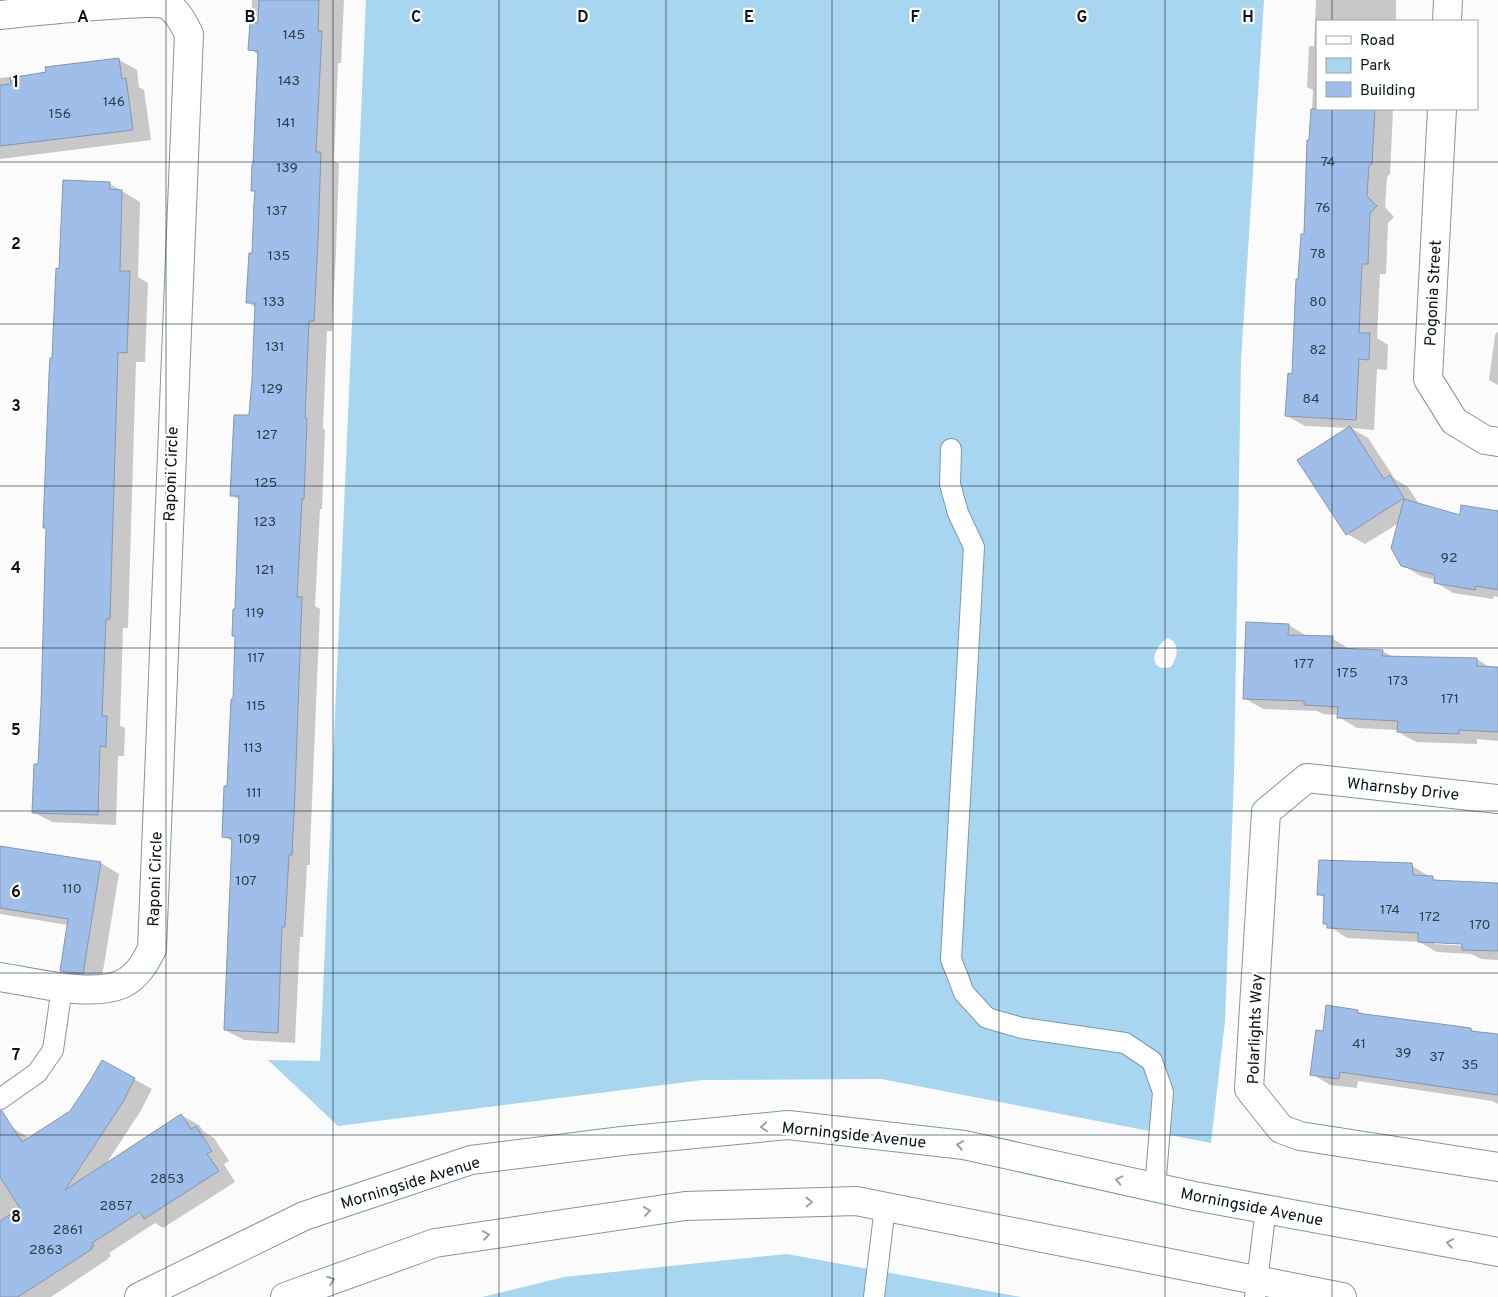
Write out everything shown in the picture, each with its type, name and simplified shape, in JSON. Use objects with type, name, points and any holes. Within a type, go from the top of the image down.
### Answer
[{"type":"main road","name":"Raponi Circle","points":[[0,16],[151,0],[166,4],[180,16],[189,34],[152,949],[142,968],[123,983],[100,990],[62,987],[0,977]]},
{"type":"main road","points":[[1447,20],[1448,0]]},
{"type":"main road","name":"Pogonia Street","points":[[1442,110],[1428,379],[1454,421],[1485,440],[1498,442]]},
{"type":"main road","name":"Wharnsby Drive","points":[[1307,778],[1498,799]]},
{"type":"main road","name":"Polarlights Way","points":[[1307,778],[1266,812],[1249,1089],[1281,1129],[1300,1136],[1498,1167]]},
{"type":"main road","name":"Morningside Avenue","points":[[139,1297],[304,1216],[471,1160],[622,1141],[788,1125],[964,1145],[1155,1188],[1498,1252]]},
{"type":"main road","points":[[285,1297],[444,1241],[684,1206],[856,1201],[1255,1289],[1342,1297]]},
{"type":"lane","points":[[951,449],[950,484],[958,513],[974,546],[951,959],[964,993],[988,1018],[1022,1028],[1126,1044],[1152,1061],[1163,1092],[1155,1188]]},
{"type":"lane","points":[[0,1099],[38,1073],[53,1050],[62,987]]},
{"type":"lane","points":[[874,1297],[885,1207]]},
{"type":"lane","points":[[1255,1289],[1266,1209]]},
{"type":"green space","points":[[366,0],[1264,0],[1241,360],[1234,775],[1225,1021],[1211,1143],[881,1079],[703,1080],[338,1126],[268,1060],[320,1061]],"holes":[[[1168,638],[1172,641],[1177,651],[1171,667],[1163,668],[1158,666],[1154,658],[1156,652]]]},
{"type":"green space","points":[[787,1254],[1021,1297],[482,1297],[564,1277]]},
{"type":"building","points":[[259,0],[319,0],[318,31],[322,31],[316,152],[321,152],[318,240],[314,321],[309,321],[304,499],[302,499],[297,597],[302,597],[295,792],[292,855],[289,855],[285,927],[282,927],[278,1033],[224,1030],[232,838],[222,837],[224,786],[227,786],[231,699],[233,699],[235,636],[232,636],[233,609],[235,609],[239,496],[230,496],[234,415],[249,415],[252,380],[255,303],[246,303],[249,253],[252,253],[255,191],[251,191],[258,51],[248,50],[250,23],[258,23]]},
{"type":"building","points":[[119,58],[122,79],[126,78],[133,130],[0,146],[0,85],[11,84],[10,78],[46,72],[45,67]]},
{"type":"building","points":[[1311,109],[1375,110],[1372,164],[1369,166],[1367,196],[1377,206],[1370,213],[1368,264],[1362,264],[1359,333],[1370,333],[1369,360],[1359,359],[1356,420],[1285,416],[1288,373],[1292,374],[1296,279],[1298,279],[1301,234],[1304,234],[1307,140],[1309,140]]},
{"type":"building","points":[[63,180],[110,182],[109,189],[122,190],[120,271],[130,271],[127,353],[118,352],[110,619],[106,619],[102,716],[107,716],[106,747],[100,746],[98,815],[32,813],[34,764],[38,764],[41,705],[46,528],[43,528],[49,375],[50,358],[52,358],[56,268],[59,269]]},
{"type":"building","points":[[1350,426],[1384,479],[1390,475],[1404,498],[1346,535],[1297,460]]},
{"type":"building","points":[[1404,499],[1460,515],[1461,505],[1498,511],[1498,590],[1476,586],[1475,590],[1434,583],[1435,575],[1401,566],[1391,548]]},
{"type":"building","points":[[1246,622],[1289,624],[1288,635],[1333,636],[1332,648],[1383,650],[1382,656],[1477,658],[1477,666],[1498,667],[1498,732],[1459,730],[1459,734],[1397,732],[1398,721],[1337,718],[1338,707],[1304,705],[1304,701],[1243,699]]},
{"type":"building","points":[[0,846],[101,862],[83,974],[60,971],[68,919],[0,908]]},
{"type":"building","points":[[1319,860],[1412,863],[1413,875],[1433,876],[1433,880],[1498,883],[1498,951],[1462,950],[1462,944],[1418,942],[1418,933],[1327,928],[1327,924],[1323,924],[1324,895],[1317,895]]},
{"type":"building","points":[[1326,1005],[1358,1010],[1357,1013],[1471,1028],[1471,1031],[1498,1034],[1498,1095],[1340,1072],[1339,1079],[1310,1075],[1316,1030],[1323,1031]]},
{"type":"building","points":[[102,1060],[135,1078],[123,1102],[65,1190],[181,1114],[191,1129],[196,1126],[212,1151],[207,1154],[219,1171],[144,1219],[140,1212],[92,1243],[94,1246],[91,1247],[92,1249],[18,1297],[0,1297],[0,1221],[20,1208],[0,1177],[0,1111],[2,1111],[22,1142],[70,1111]]}]
